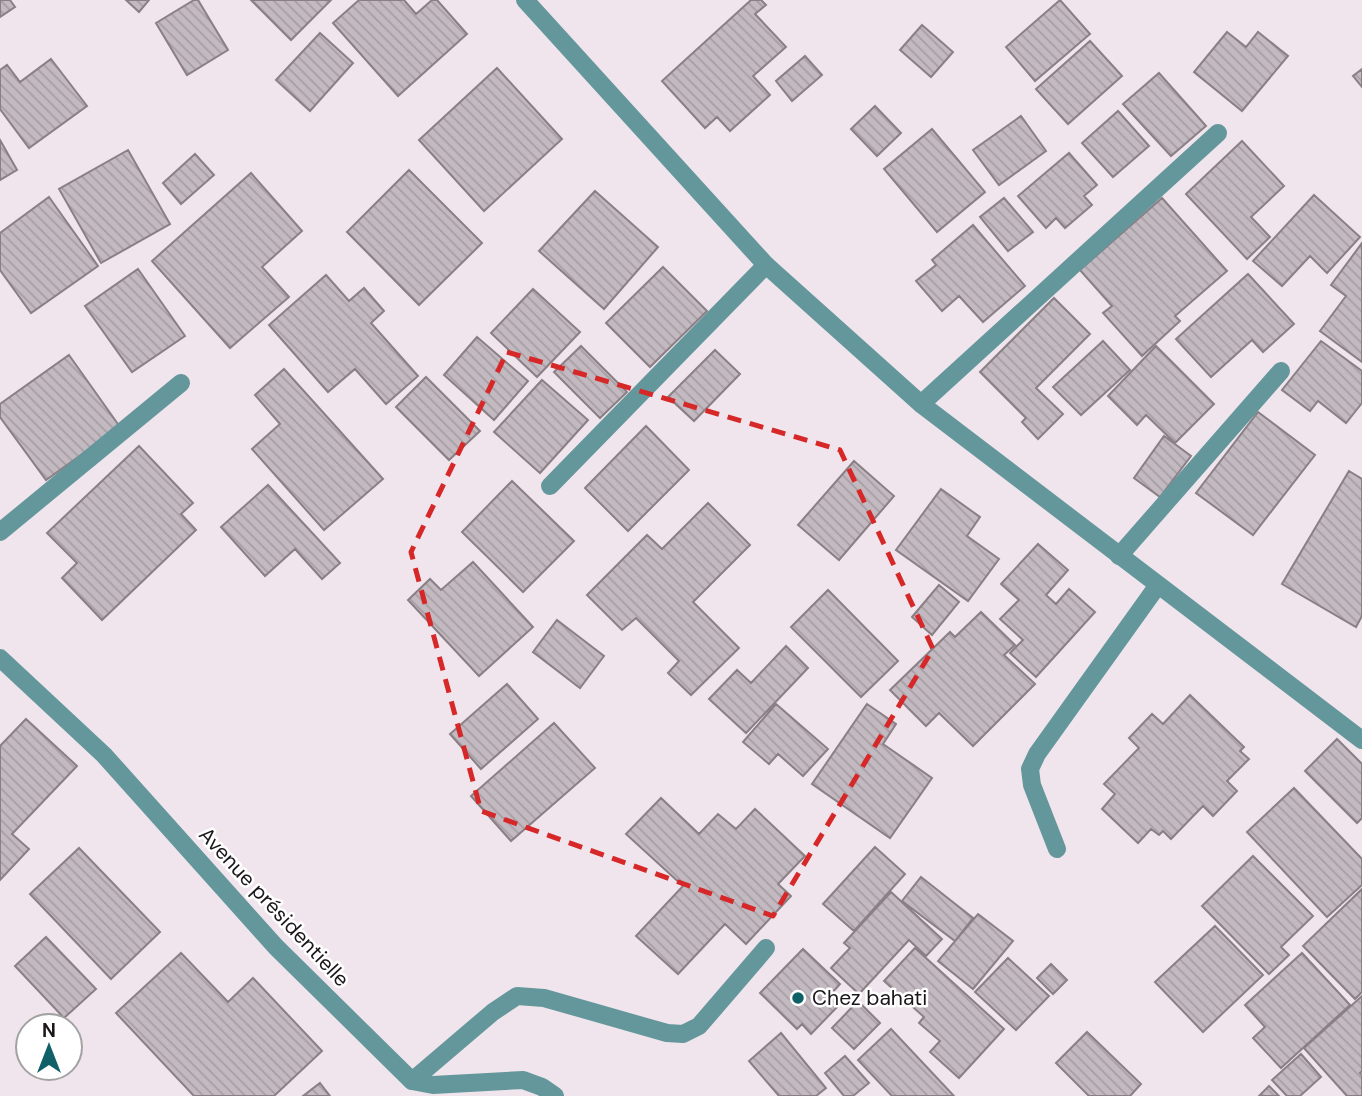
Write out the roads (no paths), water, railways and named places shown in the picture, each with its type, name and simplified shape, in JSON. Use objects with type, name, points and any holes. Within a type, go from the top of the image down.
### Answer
[{"type":"street","points":[[525,0],[766,265],[922,404],[1362,740]]},
{"type":"street","points":[[922,404],[1218,133]]},
{"type":"street","points":[[550,486],[766,265]]},
{"type":"street","points":[[1119,556],[1281,371]]},
{"type":"street","points":[[0,532],[181,383]]},
{"type":"street","points":[[1057,849],[1032,785],[1030,769],[1037,754],[1158,585]]},
{"type":"street","name":"Avenue présidentielle","points":[[0,658],[104,755],[276,947],[412,1081]]},
{"type":"street","points":[[412,1081],[493,1012],[517,996],[544,998],[667,1034],[683,1034],[699,1026],[766,948]]},
{"type":"street","points":[[412,1081],[433,1085],[523,1080],[542,1087],[555,1096]]},
{"type":"place","name":"Chez bahati","points":[[798,998]]}]
